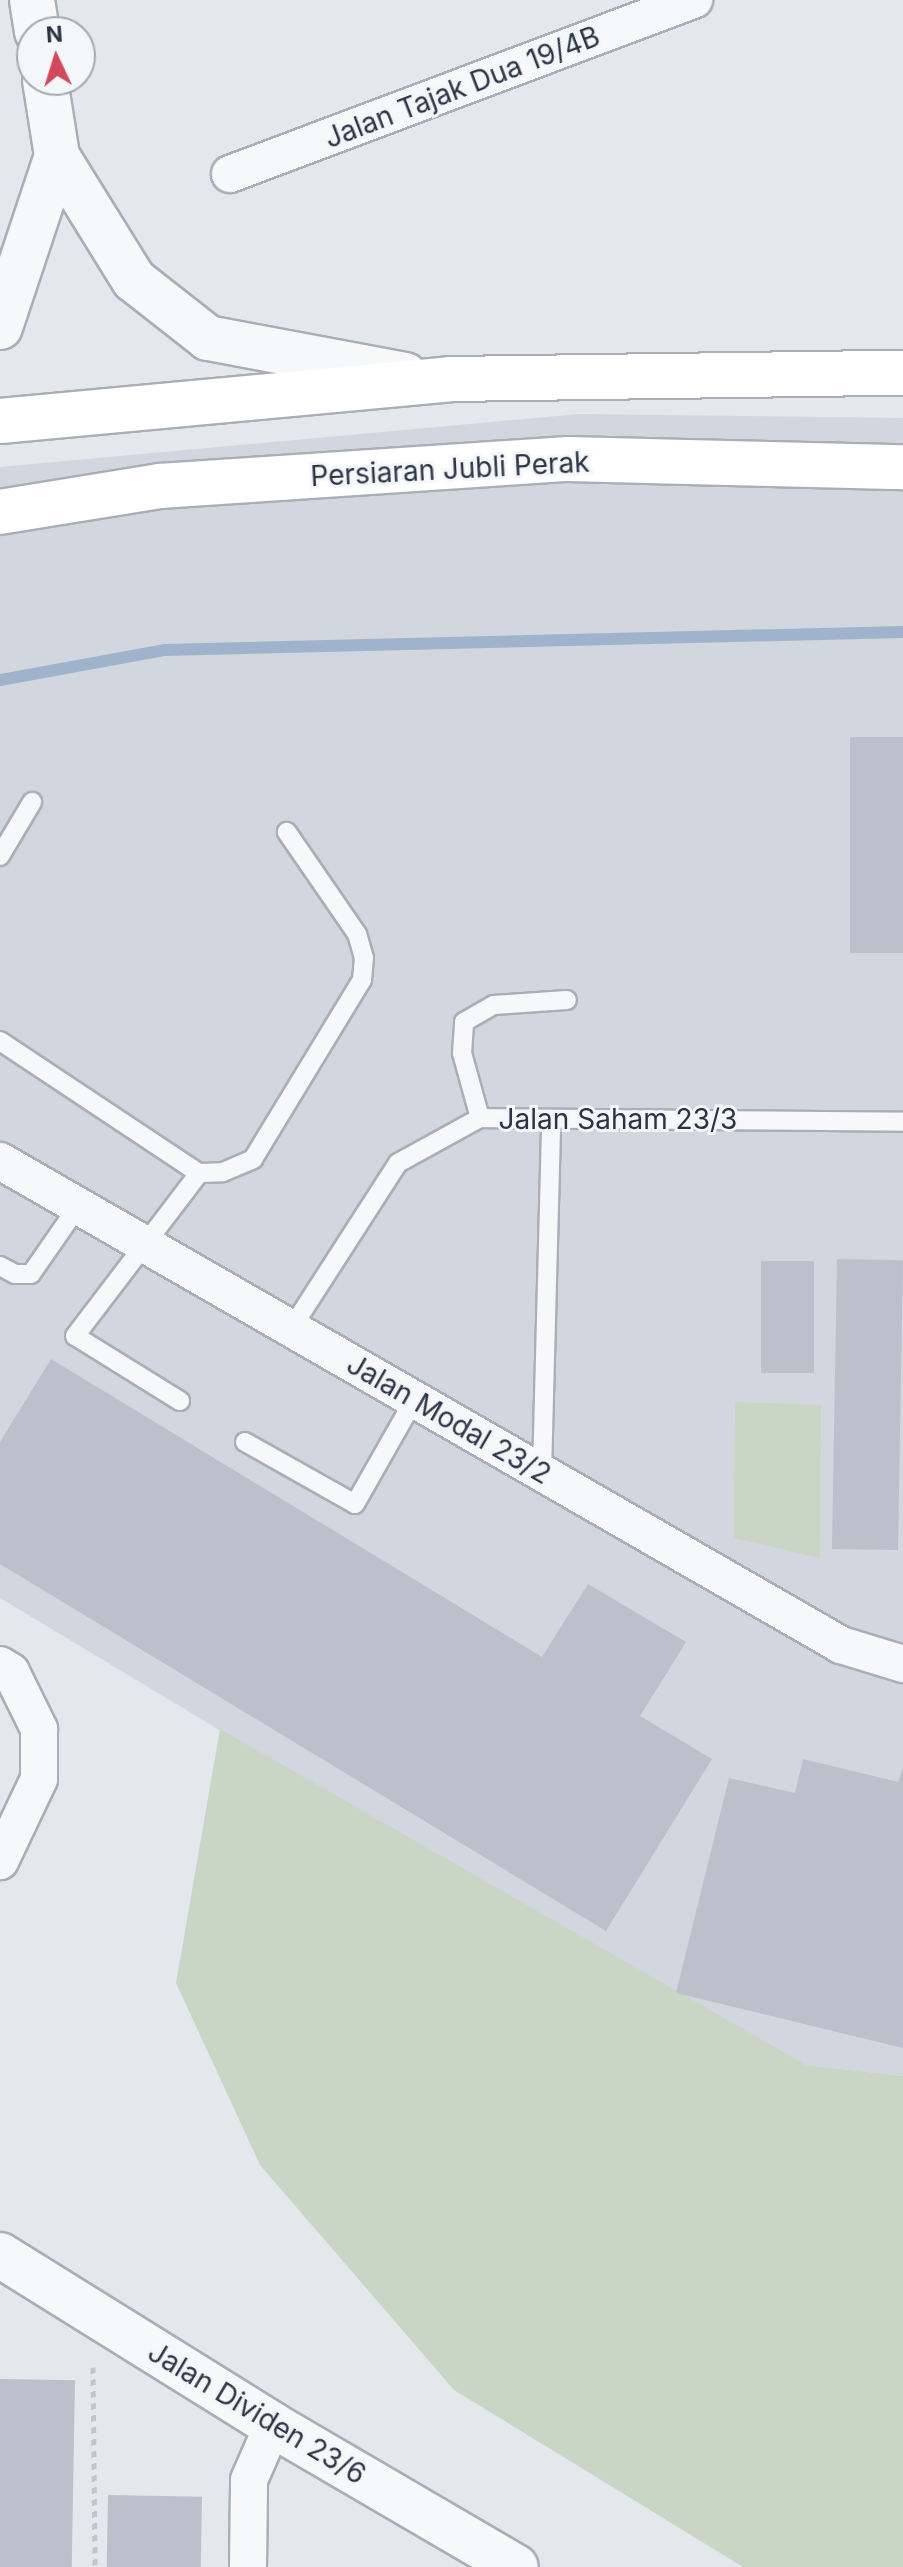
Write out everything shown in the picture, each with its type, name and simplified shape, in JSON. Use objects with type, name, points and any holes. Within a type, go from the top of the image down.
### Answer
[{"type":"main road","points":[[0,421],[450,379],[903,373]]},
{"type":"main road","name":"Persiaran Jubli Perak","points":[[0,512],[160,486],[568,459],[903,467]]},
{"type":"street","name":"Jalan Tajak Dua 19/4B","points":[[230,174],[694,0]]},
{"type":"street","points":[[48,96],[57,156],[134,280],[208,338],[370,372],[450,379]]},
{"type":"street","points":[[0,327],[57,156]]},
{"type":"street","name":"Jalan Modal 23/2","points":[[0,1161],[841,1645],[903,1664]]},
{"type":"street","points":[[0,1665],[11,1672],[39,1729],[39,1779],[0,1861]]},
{"type":"street","name":"Jalan Dividen 23/6","points":[[0,2255],[273,2425],[516,2567]]},
{"type":"street","points":[[248,2567],[249,2480],[273,2425]]},
{"type":"lane","points":[[0,856],[32,802]]},
{"type":"lane","points":[[0,1041],[199,1173],[223,1172],[253,1159],[362,980],[364,958],[357,934],[287,832]]},
{"type":"lane","points":[[480,1118],[462,1053],[464,1022],[494,1005],[567,1000]]},
{"type":"lane","name":"Jalan Saham 23/3","points":[[291,1329],[398,1163],[480,1118],[903,1122]]},
{"type":"lane","points":[[542,1473],[551,1119]]},
{"type":"lane","points":[[180,1401],[75,1336],[199,1173]]},
{"type":"lane","points":[[0,1266],[15,1274],[31,1274],[78,1206]]},
{"type":"lane","points":[[245,1442],[355,1504],[414,1400]]},
{"type":"path","points":[[93,2367],[95,2567]]},
{"type":"shaded area","points":[[579,414],[903,418],[903,2076],[806,2065],[590,1953],[0,1598],[0,467]]},
{"type":"green space","points":[[735,1402],[821,1405],[820,1558],[734,1538]]},
{"type":"green space","points":[[220,1729],[806,2065],[903,2076],[903,2567],[743,2567],[454,2390],[260,2165],[176,1983]]},
{"type":"building","points":[[850,737],[903,737],[903,953],[850,953]]},
{"type":"building","points":[[837,1259],[903,1260],[898,1550],[832,1549]]},
{"type":"building","points":[[761,1261],[814,1261],[814,1373],[761,1373]]},
{"type":"building","points":[[51,1359],[542,1657],[588,1584],[686,1642],[640,1716],[712,1759],[606,1931],[0,1564],[0,1442]]},
{"type":"building","points":[[803,1759],[898,1782],[903,1767],[903,2048],[676,1993],[729,1778],[795,1793]]},
{"type":"building","points":[[0,2379],[75,2380],[72,2567],[0,2567]]},
{"type":"building","points":[[108,2495],[202,2497],[201,2567],[107,2567]]},
{"type":"waterway","points":[[0,680],[165,650],[903,632]]}]
